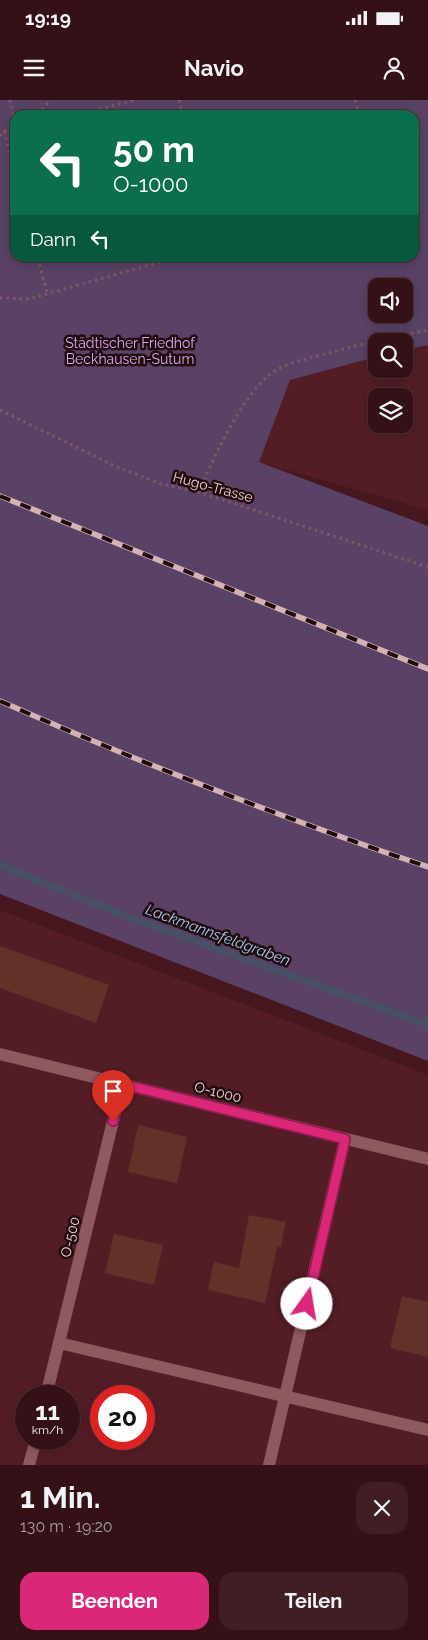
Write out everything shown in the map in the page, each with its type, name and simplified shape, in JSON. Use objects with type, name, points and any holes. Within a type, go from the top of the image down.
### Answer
[{"type":"lane","name":"O-1000","points":[[0,1054],[428,1159]]},
{"type":"lane","name":"O-500","points":[[49,1385],[122,1084]]},
{"type":"lane","points":[[269,1465],[345,1139]]},
{"type":"lane","points":[[59,1343],[428,1430]]},
{"type":"lane","points":[[29,1465],[33,1450]]},
{"type":"path","points":[[42,110],[50,100]]},
{"type":"path","points":[[118,100],[124,103]]},
{"type":"path","points":[[95,110],[137,100]]},
{"type":"path","points":[[0,136],[4,132],[10,130]]},
{"type":"path","points":[[4,132],[10,154]]},
{"type":"path","points":[[39,262],[47,293]]},
{"type":"path","points":[[0,298],[28,300],[159,262]]},
{"type":"path","points":[[199,492],[216,451],[258,386],[270,374],[286,365],[373,340],[428,330]]},
{"type":"path","name":"Hugo-Trasse","points":[[0,410],[117,467],[160,484],[199,492],[428,567]]},
{"type":"shaded area","points":[[428,345],[428,510],[259,462],[290,380],[368,359],[368,378],[413,378],[413,348]]},
{"type":"shaded area","points":[[0,910],[428,1075],[428,1465],[0,1465]]},
{"type":"green space","name":"Städtischer Friedhof Beckhausen-Sutum","points":[[0,100],[428,100],[428,345],[413,348],[413,333],[368,333],[368,359],[290,380],[259,462],[428,526],[428,1061],[0,894]]},
{"type":"building","points":[[0,946],[109,985],[96,1023],[0,988]]},
{"type":"building","points":[[138,1125],[187,1137],[177,1183],[128,1172]]},
{"type":"building","points":[[249,1215],[286,1222],[281,1247],[277,1247],[265,1303],[208,1290],[214,1262],[239,1268]]},
{"type":"building","points":[[114,1234],[163,1245],[154,1285],[105,1273]]},
{"type":"building","points":[[402,1296],[428,1302],[428,1357],[390,1348]]},
{"type":"waterway","name":"Lackmannsfeldgraben","points":[[0,865],[126,916],[428,1025]]},
{"type":"railway","points":[[0,496],[428,669]]},
{"type":"railway","points":[[0,701],[212,789],[428,867]]},
{"type":"route","points":[[113,1121],[122,1084],[345,1139],[307,1304]]}]
